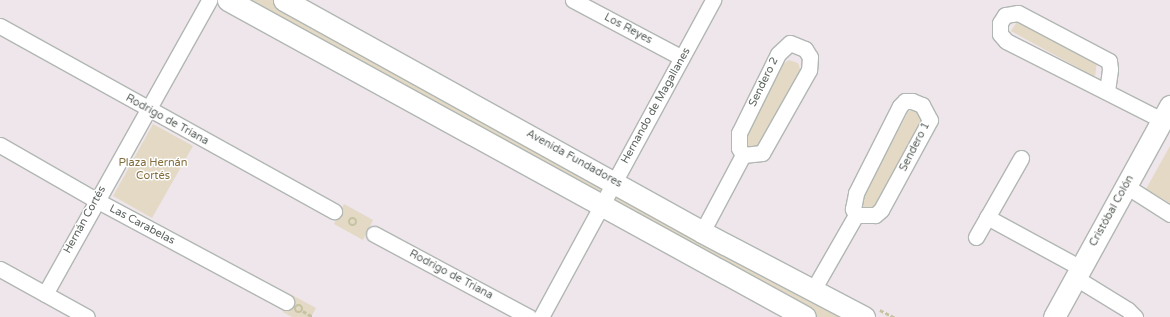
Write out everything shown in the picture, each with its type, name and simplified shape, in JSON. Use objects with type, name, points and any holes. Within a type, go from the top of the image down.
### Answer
[{"type":"street","name":"Hernán Cortés","points":[[44,294],[146,109],[209,0]]},
{"type":"street","points":[[228,0],[805,317]]},
{"type":"street","name":"Avenida Fundadores","points":[[284,0],[614,181],[702,232],[864,317]]},
{"type":"street","name":"Hernando de Magallanes","points":[[541,317],[713,0]]},
{"type":"street","name":"Los Reyes","points":[[576,1],[682,58]]},
{"type":"street","points":[[1107,91],[1110,69],[1109,61],[1018,13],[1004,15],[1000,22],[1000,34],[1006,41],[1107,91],[1166,113]]},
{"type":"street","name":"Rodrigo de Triana","points":[[0,26],[146,109],[334,211]]},
{"type":"street","name":"Sendero 2","points":[[790,43],[798,45],[805,49],[810,57],[809,70],[762,153],[743,155],[738,140],[739,134],[778,54],[790,43]]},
{"type":"street","name":"Sendero 1","points":[[905,101],[912,101],[922,105],[930,120],[889,198],[875,215],[856,215],[852,209],[856,193],[900,106],[905,101]]},
{"type":"street","name":"Cristóbal Colón","points":[[1054,317],[1166,113]]},
{"type":"street","name":"Las Carabelas","points":[[0,146],[96,200],[286,302]]},
{"type":"street","points":[[702,232],[743,155]]},
{"type":"street","points":[[976,237],[1021,158]]},
{"type":"street","points":[[1126,186],[1170,214]]},
{"type":"street","points":[[813,290],[856,215]]},
{"type":"street","points":[[987,217],[1078,273],[1128,310],[1135,317]]},
{"type":"street","name":"Rodrigo de Triana","points":[[374,234],[529,317]]},
{"type":"street","points":[[0,269],[86,317]]},
{"type":"path","points":[[303,311],[313,317]]},
{"type":"green space","points":[[236,0],[273,0],[602,181],[602,190],[594,196]]},
{"type":"green space","points":[[1018,20],[1097,61],[1095,77],[1011,31]]},
{"type":"green space","points":[[789,60],[798,63],[801,72],[758,149],[748,151],[742,139],[783,64]]},
{"type":"green space","points":[[915,108],[923,121],[872,212],[864,213],[859,205],[908,112]]},
{"type":"green space","name":"Plaza Hernán Cortés","points":[[153,124],[193,146],[152,218],[113,196]]},
{"type":"green space","points":[[1170,146],[1170,203],[1146,189]]},
{"type":"green space","points":[[620,191],[850,317],[816,317],[611,205],[612,196]]},
{"type":"green space","points":[[344,204],[373,220],[363,240],[334,224]]},
{"type":"green space","points":[[292,295],[316,308],[311,317],[292,317],[283,312]]}]
